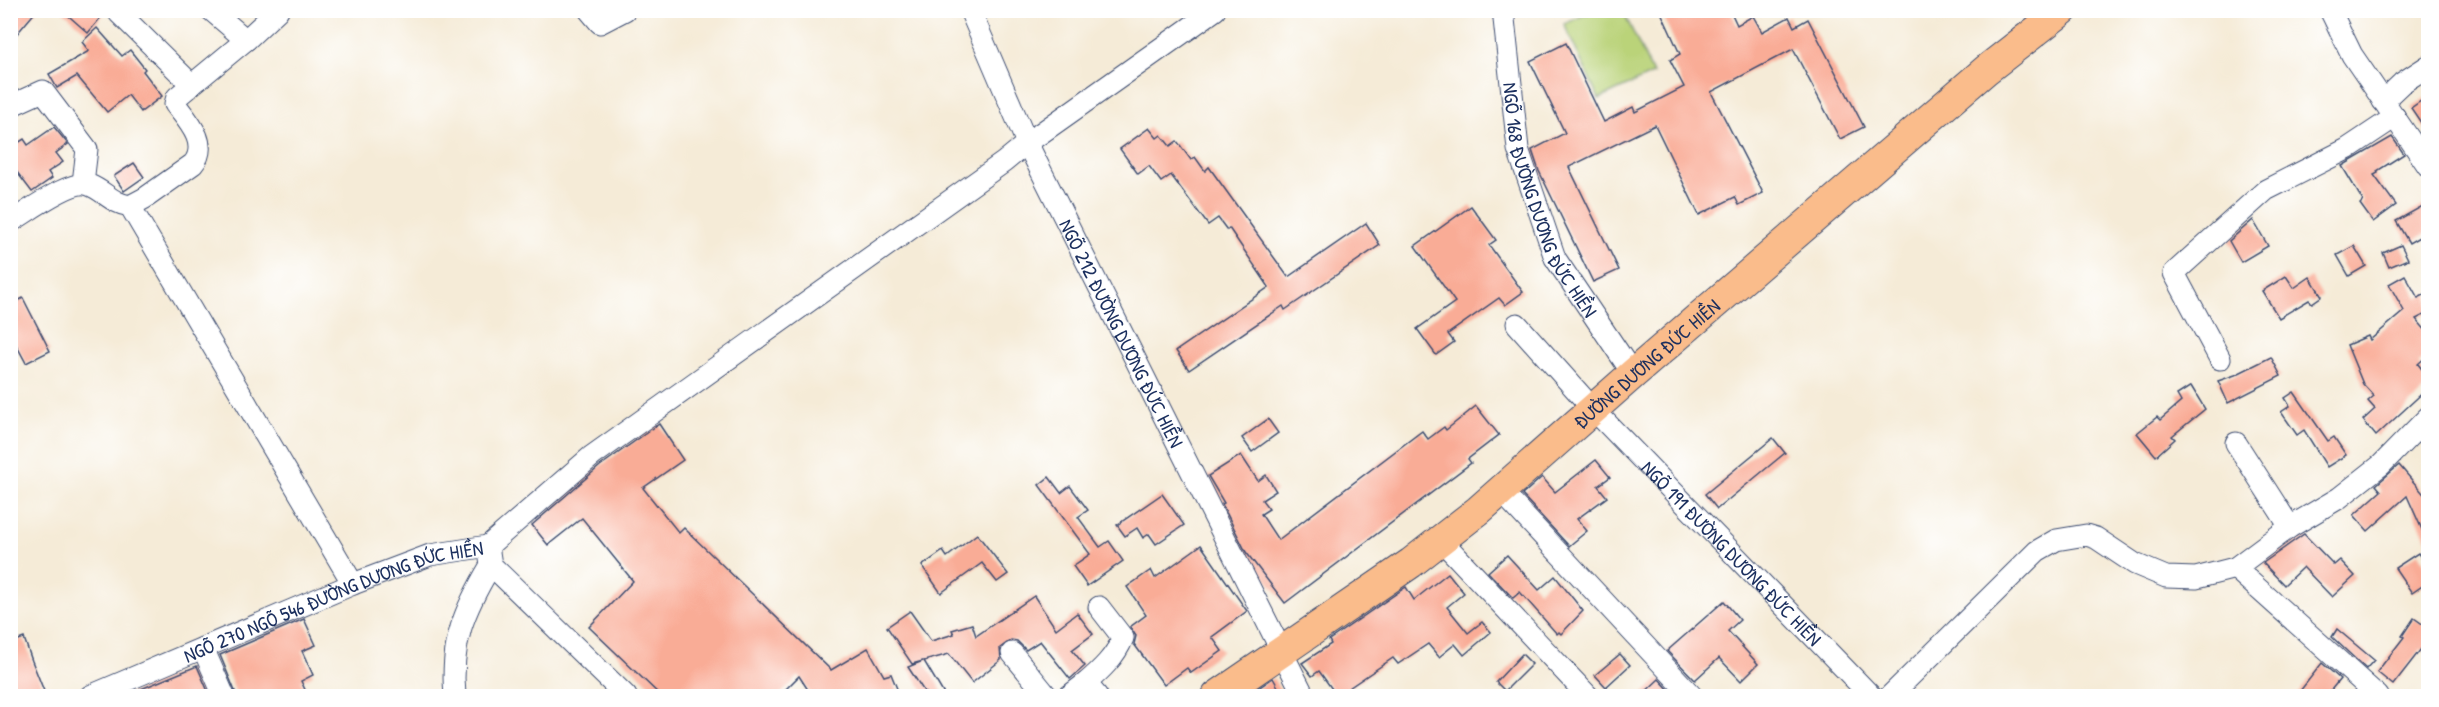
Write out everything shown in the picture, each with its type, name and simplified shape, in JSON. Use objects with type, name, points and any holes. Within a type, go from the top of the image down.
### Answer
[{"type":"highway","name":"ĐƯỜNG DƯƠNG ĐỨC HIỀN","points":[[1217,696],[1441,540],[1986,70],[2062,10]]},
{"type":"street","points":[[120,10],[119,13],[130,26],[191,84]]},
{"type":"street","points":[[212,10],[246,40]]},
{"type":"street","points":[[130,206],[155,192],[199,157],[201,148],[175,104],[177,97],[246,40],[278,10]]},
{"type":"street","points":[[590,10],[600,23],[625,10]]},
{"type":"street","name":"NGÕ 212 ĐƯỜNG DƯƠNG ĐỨC HIỀN","points":[[970,10],[1027,143],[1304,696]]},
{"type":"street","points":[[455,696],[454,653],[458,635],[490,556],[592,456],[1215,10]]},
{"type":"street","name":"NGÕ 168 ĐƯỜNG DƯƠNG ĐỨC HIỀN","points":[[1503,10],[1518,149],[1555,258],[1633,374]]},
{"type":"street","points":[[2330,10],[2352,55],[2428,166]]},
{"type":"street","points":[[2220,359],[2174,273],[2266,190],[2347,149],[2389,109],[2402,83],[2428,66]]},
{"type":"street","points":[[10,106],[43,91],[87,149],[82,183]]},
{"type":"street","points":[[10,222],[67,188],[82,183],[93,187],[112,201],[130,206],[353,584]]},
{"type":"street","name":"NGÕ 191 ĐƯỜNG DƯƠNG ĐỨC HIỀN","points":[[1517,324],[1593,409],[1871,696]]},
{"type":"street","points":[[1890,696],[2037,551],[2056,540],[2086,535],[2096,538],[2135,564],[2166,577],[2196,578],[2235,568],[2290,527],[2339,498],[2381,465],[2428,417]]},
{"type":"street","points":[[2236,443],[2290,527]]},
{"type":"street","points":[[1500,491],[1692,696]]},
{"type":"street","points":[[1441,540],[1588,696]]},
{"type":"street","name":"NGÕ 270 NGÕ 546 ĐƯỜNG DƯƠNG ĐỨC HIỀN","points":[[90,696],[353,584],[430,555],[490,556],[626,696]]},
{"type":"street","points":[[2235,568],[2378,696]]},
{"type":"street","points":[[1069,696],[1091,690],[1119,648],[1123,638],[1099,607]]},
{"type":"street","points":[[203,648],[224,696]]},
{"type":"street","points":[[1012,653],[1047,696]]},
{"type":"green space","points":[[1593,11],[1623,11],[1653,74],[1599,99],[1564,24]]},
{"type":"building","points":[[10,10],[37,10],[10,42]]},
{"type":"building","points":[[62,10],[107,10],[88,33]]},
{"type":"building","points":[[1660,10],[1730,10],[1737,25],[1753,16],[1762,32],[1789,17],[1794,27],[1808,19],[1864,127],[1840,139],[1793,49],[1711,92],[1763,193],[1739,205],[1735,197],[1699,215],[1655,125],[1569,167],[1619,270],[1593,282],[1539,171],[1532,150],[1565,133],[1530,61],[1566,43],[1604,122],[1633,107],[1635,112],[1684,87],[1670,60],[1680,54]]},
{"type":"building","points":[[97,28],[122,56],[130,50],[162,96],[141,112],[128,95],[107,112],[77,76],[57,88],[49,74],[89,51],[82,42]]},
{"type":"building","points":[[2428,96],[2428,133],[2411,108]]},
{"type":"building","points":[[54,127],[68,144],[56,153],[63,162],[48,172],[52,178],[32,192],[10,163],[10,148],[24,139],[28,145]]},
{"type":"building","points":[[1149,128],[1157,138],[1161,135],[1170,146],[1177,141],[1191,160],[1195,157],[1205,171],[1209,167],[1288,277],[1366,223],[1380,245],[1285,310],[1283,306],[1189,370],[1176,351],[1269,287],[1229,228],[1227,230],[1218,218],[1208,225],[1171,175],[1161,182],[1149,166],[1138,174],[1120,149]]},
{"type":"building","points":[[2392,137],[2404,154],[2374,175],[2396,205],[2373,222],[2360,204],[2363,201],[2342,166]]},
{"type":"building","points":[[134,163],[144,177],[124,191],[114,176]]},
{"type":"building","points":[[2428,203],[2428,232],[2409,243],[2396,221]]},
{"type":"building","points":[[1471,206],[1496,240],[1489,245],[1523,292],[1505,305],[1499,298],[1448,334],[1454,342],[1436,355],[1417,329],[1455,302],[1415,246]]},
{"type":"building","points":[[2253,220],[2268,246],[2241,262],[2229,241]]},
{"type":"building","points":[[2401,245],[2408,259],[2389,267],[2383,253]]},
{"type":"building","points":[[2354,246],[2366,266],[2349,276],[2337,255]]},
{"type":"building","points":[[2405,275],[2418,298],[2428,293],[2428,313],[2416,319],[2428,333],[2428,355],[2418,364],[2428,377],[2428,388],[2376,436],[2363,420],[2375,409],[2368,401],[2374,396],[2363,384],[2347,345],[2368,336],[2370,340],[2404,311],[2389,284]]},
{"type":"building","points":[[2286,276],[2294,288],[2310,277],[2322,296],[2312,303],[2309,300],[2279,318],[2262,291]]},
{"type":"building","points":[[23,298],[50,351],[26,363],[10,333],[10,305]]},
{"type":"building","points":[[2271,357],[2281,376],[2228,403],[2218,381]]},
{"type":"building","points":[[2191,386],[2205,409],[2172,436],[2175,439],[2156,456],[2137,433],[2157,417],[2160,420],[2181,402],[2177,395]]},
{"type":"building","points":[[2294,392],[2328,441],[2334,437],[2346,455],[2327,467],[2304,430],[2297,435],[2281,412],[2290,406],[2285,398]]},
{"type":"building","points":[[1476,406],[1499,435],[1468,459],[1471,463],[1285,603],[1246,552],[1222,504],[1224,503],[1208,476],[1241,455],[1258,481],[1266,475],[1276,491],[1262,500],[1269,509],[1261,514],[1278,540],[1422,431],[1428,439],[1444,427],[1446,430]]},
{"type":"building","points":[[1268,419],[1278,433],[1252,452],[1242,438]]},
{"type":"building","points":[[659,424],[683,460],[643,488],[679,533],[684,528],[831,670],[868,648],[884,676],[891,674],[900,696],[812,696],[799,676],[779,696],[661,696],[589,627],[633,581],[582,518],[548,545],[532,525],[600,466]]},
{"type":"building","points":[[1773,438],[1785,453],[1717,509],[1705,494]]},
{"type":"building","points":[[1596,460],[1610,477],[1598,486],[1607,497],[1577,519],[1587,531],[1569,546],[1522,495],[1542,477],[1555,492]]},
{"type":"building","points":[[2399,465],[2428,499],[2428,543],[2407,496],[2368,531],[2354,515],[2381,491],[2376,485]]},
{"type":"building","points":[[1049,477],[1061,493],[1070,486],[1088,510],[1078,517],[1100,547],[1109,541],[1123,561],[1087,586],[1073,566],[1090,554],[1039,485]]},
{"type":"building","points":[[1162,494],[1184,525],[1156,544],[1149,534],[1143,538],[1137,528],[1125,536],[1117,525]]},
{"type":"building","points":[[977,534],[1008,574],[997,582],[982,563],[941,593],[922,566],[943,551],[947,557]]},
{"type":"building","points":[[2304,534],[2334,565],[2340,560],[2355,576],[2332,597],[2303,567],[2284,585],[2263,563]]},
{"type":"building","points":[[1201,545],[1247,611],[1212,637],[1222,651],[1191,673],[1187,668],[1164,685],[1134,644],[1136,636],[1130,627],[1146,615],[1127,587],[1151,570],[1155,578]]},
{"type":"building","points":[[2418,553],[2428,568],[2428,582],[2412,593],[2395,568]]},
{"type":"building","points":[[1507,555],[1539,590],[1555,576],[1583,611],[1561,634],[1559,632],[1557,634],[1520,592],[1513,598],[1488,572]]},
{"type":"building","points":[[1448,573],[1464,593],[1447,607],[1468,633],[1482,622],[1491,632],[1464,655],[1455,644],[1439,657],[1428,644],[1398,664],[1393,658],[1337,696],[1319,671],[1312,676],[1302,663],[1331,644],[1329,640],[1406,587],[1414,600]]},
{"type":"building","points":[[1034,596],[1056,629],[1077,613],[1093,634],[1072,650],[1085,666],[1070,679],[1040,641],[1026,650],[1017,641],[1011,640],[1000,648],[1001,660],[972,683],[949,654],[924,661],[945,696],[927,696],[908,667],[923,661],[912,664],[887,627],[910,611],[931,641],[954,634],[952,630],[972,624],[976,636]]},
{"type":"building","points":[[1724,601],[1740,620],[1728,631],[1758,664],[1741,681],[1719,658],[1695,680],[1667,651]]},
{"type":"building","points":[[2414,618],[2428,628],[2428,654],[2421,649],[2393,685],[2377,672],[2404,637],[2402,636]]},
{"type":"building","points":[[304,619],[316,645],[302,651],[313,675],[301,681],[308,696],[237,696],[220,655]]},
{"type":"building","points":[[2337,629],[2374,660],[2366,669],[2332,637]]},
{"type":"building","points":[[24,638],[46,696],[10,696],[10,643]]},
{"type":"building","points":[[1522,654],[1532,664],[1505,691],[1496,682]]},
{"type":"building","points":[[1620,654],[1630,665],[1606,687],[1595,675]]},
{"type":"building","points":[[2322,663],[2340,679],[2326,696],[2296,696]]},
{"type":"building","points":[[197,666],[210,696],[124,696]]},
{"type":"building","points":[[1273,678],[1283,696],[1247,696]]},
{"type":"building","points":[[1659,679],[1670,691],[1664,696],[1641,696]]}]
